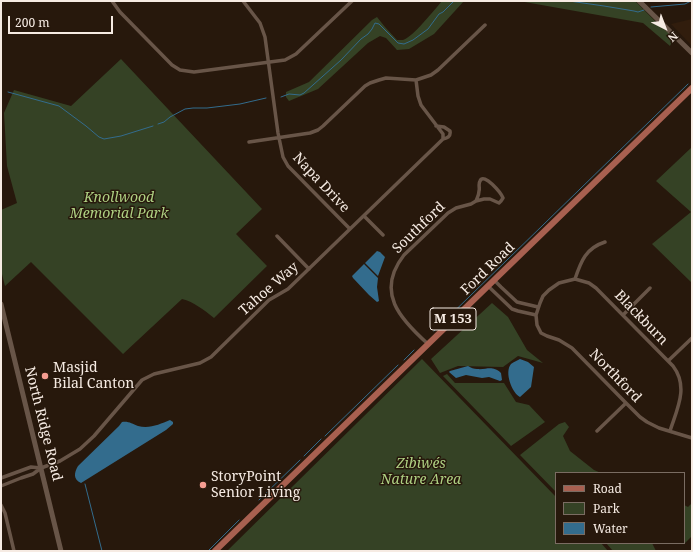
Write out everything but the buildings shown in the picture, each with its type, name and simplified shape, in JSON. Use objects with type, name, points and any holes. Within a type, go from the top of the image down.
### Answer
[{"type":"main road","name":"Ford Road","points":[[215,551],[692,88]]},
{"type":"street","points":[[112,1],[120,12],[169,62],[180,70],[189,72],[199,72],[285,60],[296,54],[352,1]]},
{"type":"street","name":"Napa Drive","points":[[243,1],[262,27],[265,37],[283,157],[288,166],[350,229]]},
{"type":"street","points":[[639,1],[692,52]]},
{"type":"street","points":[[250,142],[310,133],[318,130],[370,83],[386,78],[416,80],[431,75],[485,25]]},
{"type":"street","points":[[416,80],[420,105],[436,126],[443,134],[443,139],[450,136],[450,131],[444,127],[436,126]]},
{"type":"street","name":"Tahoe Way","points":[[41,468],[60,461],[80,448],[94,436],[142,380],[154,374],[200,363],[211,357],[269,300],[288,289],[443,139]]},
{"type":"street","name":"Southford","points":[[428,344],[410,327],[397,311],[391,291],[394,273],[404,255],[448,213],[456,208],[476,201],[487,199],[499,203],[503,198],[502,194],[484,178],[480,182],[476,201]]},
{"type":"street","points":[[364,216],[383,235]]},
{"type":"street","points":[[277,236],[309,269]]},
{"type":"street","points":[[488,286],[512,309],[536,315],[543,296],[559,283],[575,279],[580,264],[589,251],[597,245],[605,242]]},
{"type":"street","name":"Blackburn","points":[[575,279],[589,283],[596,288],[677,372],[681,385],[679,402],[670,431]]},
{"type":"street","points":[[494,280],[517,302],[538,308]]},
{"type":"street","points":[[623,315],[650,288]]},
{"type":"street","name":"North Ridge Road","points":[[1,304],[61,551]]},
{"type":"street","name":"Northford","points":[[536,315],[537,325],[541,333],[559,340],[572,348],[640,417],[658,428],[692,438]]},
{"type":"street","points":[[668,361],[692,338]]},
{"type":"street","points":[[597,431],[626,403]]},
{"type":"street","points":[[1,478],[31,467],[41,468]]},
{"type":"street","points":[[1,486],[33,474],[41,468]]},
{"type":"street","points":[[1,505],[5,513],[14,551]]},
{"type":"shaded area","points":[[692,19],[692,46],[671,24]]},
{"type":"green space","points":[[442,1],[464,1],[434,34],[409,49],[397,50],[386,38],[380,36],[368,43],[318,89],[289,101],[286,97],[286,92],[309,82],[372,20],[377,17],[397,40],[403,40],[417,29]]},
{"type":"green space","points":[[519,1],[635,1],[657,23],[674,37],[670,46],[643,23]]},
{"type":"green space","name":"Knollwood Memorial Park","points":[[121,59],[262,209],[236,234],[267,266],[214,318],[195,304],[182,299],[123,354],[31,262],[5,286],[1,270],[1,210],[17,203],[7,166],[4,113],[14,90],[71,106]]},
{"type":"green space","points":[[692,147],[692,283],[652,244],[691,212],[656,181]]},
{"type":"green space","points":[[492,303],[508,317],[527,350],[543,363],[518,356],[503,367],[458,366],[440,373],[431,359]]},
{"type":"green space","name":"Zibiwés Nature Area","points":[[422,359],[555,496],[555,544],[602,544],[608,551],[227,551]]},
{"type":"green space","points":[[447,374],[455,383],[504,383],[516,402],[529,405],[545,422],[511,446],[443,376]]},
{"type":"green space","points":[[565,422],[569,427],[563,436],[570,451],[599,472],[555,472],[555,491],[520,455],[559,424]]},
{"type":"green space","points":[[692,503],[692,536],[685,543],[685,506],[688,507]]},
{"type":"green space","points":[[607,544],[652,544],[656,551],[613,551]]},
{"type":"water","points":[[377,251],[385,257],[378,276],[365,263]]},
{"type":"water","points":[[364,264],[378,278],[377,287],[379,301],[377,302],[352,276]]},
{"type":"water","points":[[520,359],[528,362],[534,367],[531,387],[520,397],[512,387],[508,372],[511,364]]},
{"type":"water","points":[[468,366],[476,369],[495,369],[501,373],[502,380],[500,381],[489,377],[482,378],[466,375],[456,378],[449,372]]},
{"type":"water","points":[[170,420],[173,424],[166,430],[81,483],[75,478],[75,473],[78,466],[122,422],[129,422],[138,426],[147,427],[155,426]]},
{"type":"waterway","points":[[281,97],[289,94],[300,95],[304,93],[368,34],[375,23],[379,24],[398,43],[404,44],[413,40],[428,29],[439,14],[454,1]]},
{"type":"waterway","points":[[569,1],[638,12],[644,10]]},
{"type":"waterway","points":[[651,7],[685,4],[691,1]]},
{"type":"waterway","points":[[434,331],[688,84]]},
{"type":"waterway","points":[[8,92],[59,106],[99,137],[104,139],[121,136],[153,126]]},
{"type":"waterway","points":[[158,124],[185,109],[240,104],[266,98]]},
{"type":"waterway","points":[[404,360],[414,350]]},
{"type":"waterway","points":[[325,436],[398,365]]},
{"type":"waterway","points":[[304,456],[321,439]]},
{"type":"waterway","points":[[259,500],[300,460]]},
{"type":"waterway","points":[[85,484],[102,551]]},
{"type":"waterway","points":[[208,551],[239,520]]},
{"type":"place","name":"Masjid Bilal Canton","points":[[45,376]]},
{"type":"place","name":"StoryPoint Senior Living","points":[[203,485]]}]
